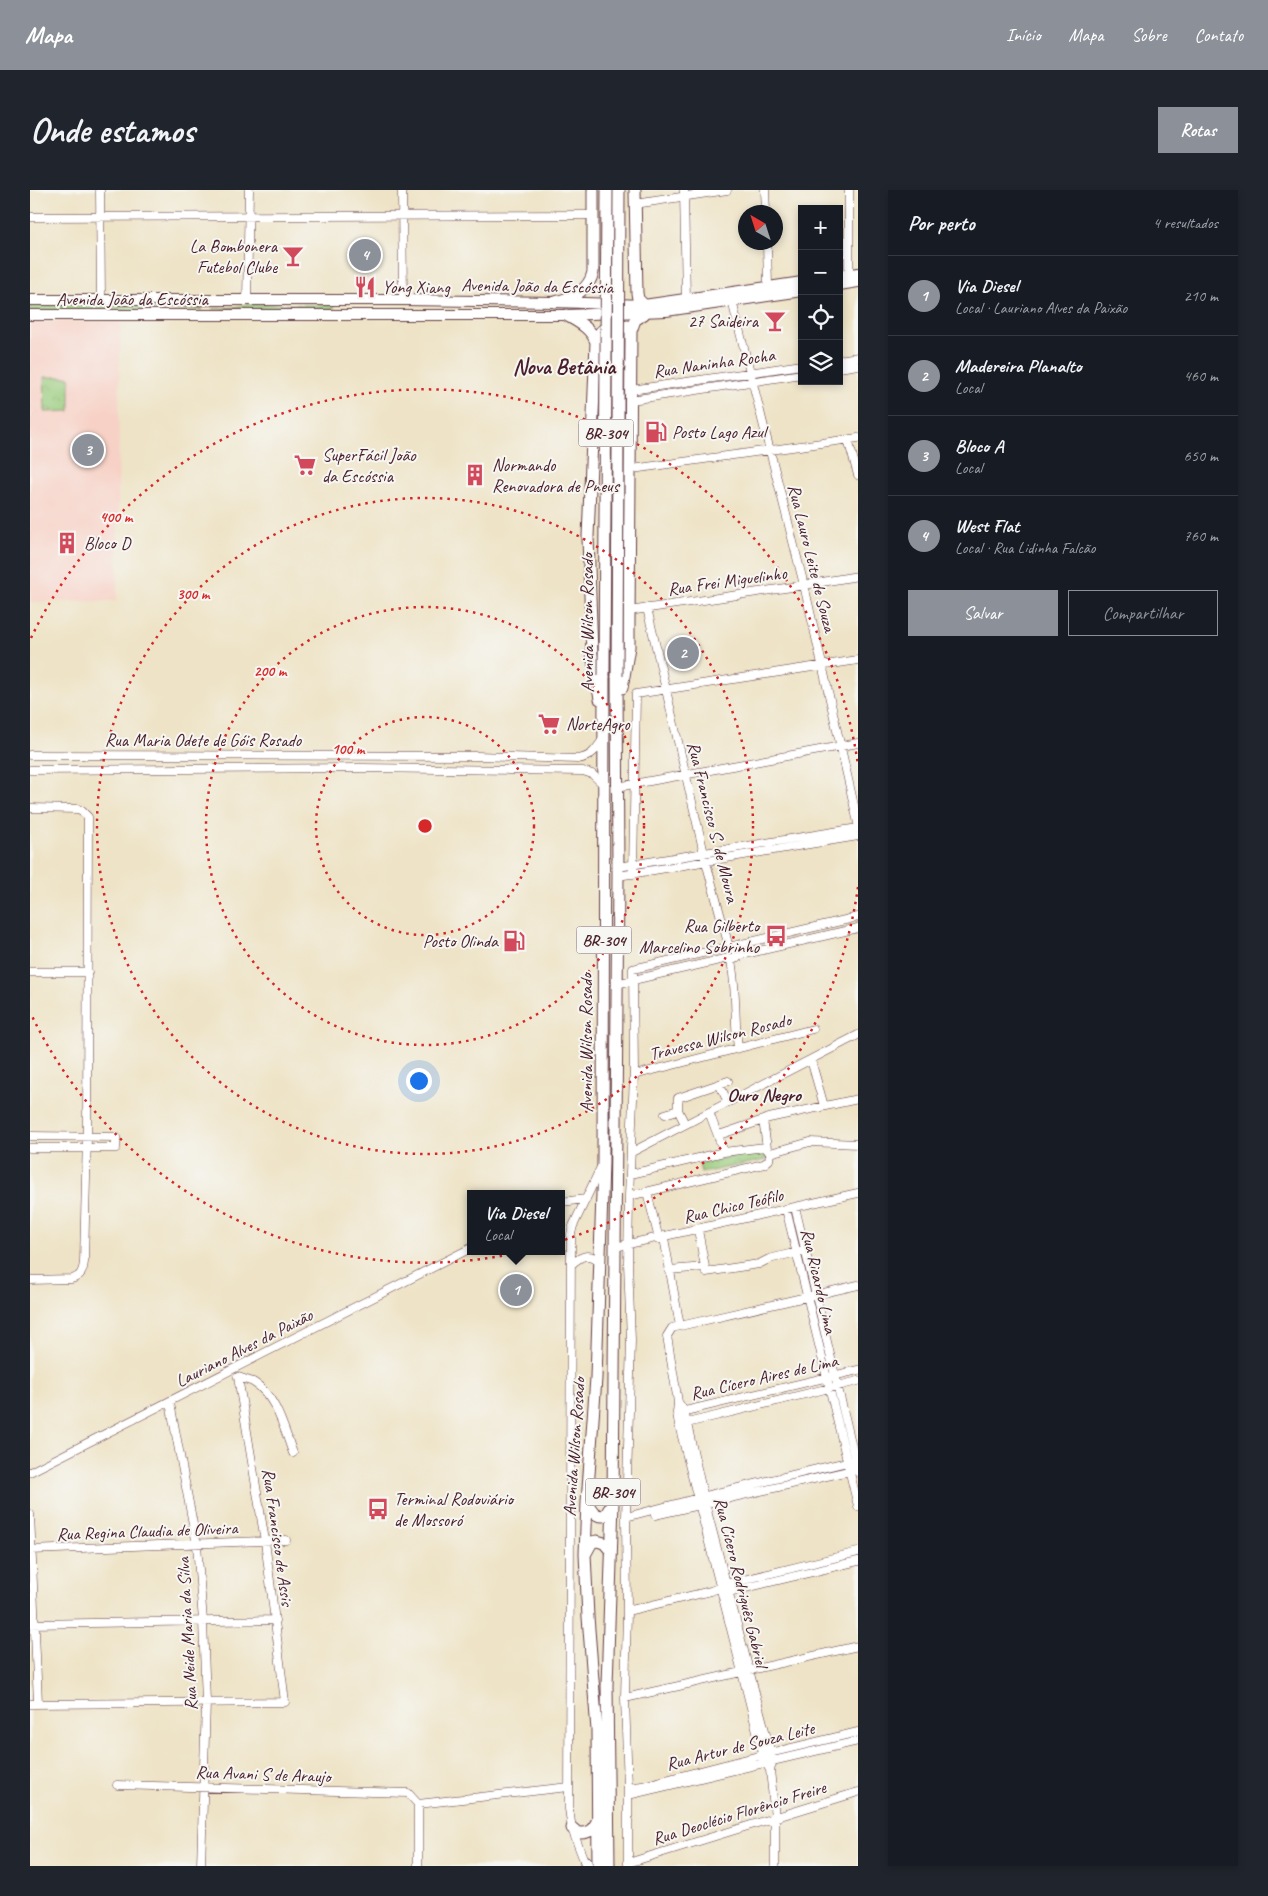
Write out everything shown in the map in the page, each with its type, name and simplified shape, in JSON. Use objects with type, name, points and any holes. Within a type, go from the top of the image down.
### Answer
[{"type":"highway","points":[[555,302],[571,298],[585,288],[592,279],[594,258],[593,190]]},
{"type":"highway","name":"Avenida Wilson Rosado","points":[[598,1866],[598,1730],[588,1617],[585,1554],[596,1378],[603,1163],[607,190]]},
{"type":"highway","name":"Avenida Wilson Rosado","points":[[609,1866],[607,1685],[613,1502],[618,872],[619,190]]},
{"type":"highway","points":[[617,716],[629,647],[632,331],[635,320],[644,309],[637,294],[635,190]]},
{"type":"highway","points":[[594,258],[599,279],[609,284],[631,280],[636,260]]},
{"type":"highway","points":[[566,315],[591,332],[596,342]]},
{"type":"highway","points":[[605,718],[595,678],[592,654],[588,537],[596,342],[601,331],[608,326],[617,324],[627,326],[632,331]]},
{"type":"highway","points":[[587,1502],[595,1514],[603,1516],[613,1502]]},
{"type":"highway","points":[[585,1554],[589,1546],[597,1540],[604,1543],[611,1551]]},
{"type":"highway","points":[[572,1828],[578,1833],[587,1832],[594,1827],[598,1819]]},
{"type":"main road","points":[[843,284],[858,282]]},
{"type":"main road","name":"Avenida João da Escóssia","points":[[30,300],[555,302],[644,309],[686,300],[798,283]]},
{"type":"main road","name":"Avenida João da Escóssia","points":[[30,315],[566,315],[732,301],[798,292]]},
{"type":"main road","points":[[340,314],[339,309],[343,305],[380,300]]},
{"type":"main road","points":[[206,316],[207,310],[210,307],[227,305],[236,301]]},
{"type":"main road","points":[[420,314],[436,310],[466,310],[468,307],[467,301]]},
{"type":"street","points":[[100,190],[101,300]]},
{"type":"street","points":[[247,301],[249,190]]},
{"type":"street","points":[[402,190],[403,300]]},
{"type":"street","points":[[635,204],[684,193],[727,190]]},
{"type":"street","points":[[766,190],[766,205]]},
{"type":"street","points":[[849,190],[849,275]]},
{"type":"street","points":[[684,193],[686,300]]},
{"type":"street","points":[[30,217],[100,215],[594,216]]},
{"type":"street","points":[[767,250],[768,287]]},
{"type":"street","name":"Rua Lauro Leite de Souza","points":[[732,301],[804,585],[858,823]]},
{"type":"street","points":[[843,359],[858,357]]},
{"type":"street","points":[[843,367],[858,365]]},
{"type":"street","name":"Rua Naninha Rocha","points":[[631,395],[751,377],[798,367]]},
{"type":"street","name":"Rua Naninha Rocha","points":[[751,377],[798,374]]},
{"type":"street","points":[[632,468],[858,438]]},
{"type":"street","points":[[848,440],[858,475]]},
{"type":"street","name":"Rua Frei Miguelinho","points":[[629,610],[858,576]]},
{"type":"street","name":"Rua Francisco S. de Moura","points":[[647,608],[704,854],[729,947]]},
{"type":"street","points":[[633,874],[636,694],[823,667],[858,660]]},
{"type":"street","name":"Rua Maria Odete de Góis Rosado","points":[[30,755],[582,758],[594,752],[605,735]]},
{"type":"street","points":[[617,787],[858,743]]},
{"type":"street","points":[[362,768],[347,765],[346,759],[383,756]]},
{"type":"street","points":[[427,770],[478,766],[478,759],[461,756]]},
{"type":"street","name":"Rua Maria Odete de Góis Rosado","points":[[30,770],[362,768],[583,771],[592,774],[605,786]]},
{"type":"street","points":[[30,808],[78,809],[88,817],[87,1148],[84,1262],[82,1271],[77,1278],[71,1280],[30,1280]]},
{"type":"street","points":[[618,872],[633,865],[858,828]]},
{"type":"street","points":[[618,872],[633,874],[858,836]]},
{"type":"street","points":[[628,1864],[625,1698],[628,1610],[626,1519],[631,1340],[628,1245],[634,1074],[633,969],[858,917]]},
{"type":"street","points":[[829,924],[831,934]]},
{"type":"street","points":[[616,984],[858,928]]},
{"type":"street","points":[[729,947],[742,955]]},
{"type":"street","points":[[738,1048],[736,983],[731,961],[742,955]]},
{"type":"street","points":[[30,972],[88,972]]},
{"type":"street","name":"Travessa Wilson Rosado","points":[[634,1074],[813,1029]]},
{"type":"street","points":[[632,1152],[857,1038]]},
{"type":"street","points":[[811,1060],[824,1106]]},
{"type":"street","points":[[685,1124],[678,1110],[677,1100],[681,1096],[728,1081]]},
{"type":"street","points":[[719,1084],[728,1102]]},
{"type":"street","points":[[719,1135],[763,1120],[858,1099]]},
{"type":"street","points":[[665,1114],[678,1110]]},
{"type":"street","points":[[709,1112],[724,1152]]},
{"type":"street","points":[[629,1196],[764,1164],[769,1160],[769,1151],[763,1120]]},
{"type":"street","points":[[30,1136],[116,1137],[116,1148],[30,1148]]},
{"type":"street","points":[[631,1174],[724,1152],[757,1147],[769,1151],[810,1142],[858,1144]]},
{"type":"street","points":[[586,1865],[572,1828],[569,1809],[571,1234],[603,1163]]},
{"type":"street","points":[[647,1192],[662,1238],[680,1326],[858,1285]]},
{"type":"street","name":"Rua Chico Teófilo","points":[[615,1247],[698,1230],[858,1192]]},
{"type":"street","points":[[565,1202],[586,1199]]},
{"type":"street","name":"Rua Ricardo Lima","points":[[791,1208],[801,1251],[808,1296],[827,1377],[833,1387],[854,1460],[858,1506]]},
{"type":"street","points":[[698,1230],[706,1272],[760,1264],[769,1259],[801,1251]]},
{"type":"street","name":"Lauriano Alves da Paixão","points":[[30,1472],[170,1403],[467,1250]]},
{"type":"street","name":"Rua Ricardo Lima","points":[[801,1251],[816,1295],[835,1375],[833,1387]]},
{"type":"street","points":[[571,1265],[576,1260],[591,1256],[596,1257],[600,1263]]},
{"type":"street","points":[[669,1270],[705,1267]]},
{"type":"street","name":"Rua Cícero Rodriguês Gabriel","points":[[680,1326],[672,1328],[667,1336],[678,1402],[701,1500],[770,1765],[775,1818],[775,1866]]},
{"type":"street","name":"Rua Cícero Aires de Lima","points":[[680,1412],[858,1370]]},
{"type":"street","name":"Rua Francisco de Assis","points":[[206,1702],[285,1702],[265,1541],[238,1377],[253,1382],[267,1393],[277,1411],[293,1453]]},
{"type":"street","name":"Rua Cícero Aires de Lima","points":[[683,1424],[858,1381]]},
{"type":"street","name":"Rua Neide Maria da Silva","points":[[170,1403],[197,1545],[203,1621],[206,1702],[201,1866]]},
{"type":"street","points":[[799,1478],[854,1460]]},
{"type":"street","points":[[626,1519],[799,1478],[856,1470]]},
{"type":"street","points":[[30,1514],[34,1703],[206,1702]]},
{"type":"street","name":"Rua Regina Claudia de Oliveira","points":[[31,1550],[197,1545],[286,1540]]},
{"type":"street","points":[[724,1589],[858,1552]]},
{"type":"street","points":[[628,1610],[858,1561]]},
{"type":"street","points":[[32,1624],[275,1620]]},
{"type":"street","points":[[625,1698],[858,1646]]},
{"type":"street","name":"Rua Artur de Souza Leite","points":[[628,1791],[858,1732]]},
{"type":"street","name":"Rua Artur de Souza Leite","points":[[628,1791],[770,1765],[858,1741]]},
{"type":"street","name":"Rua Avani S de Araujo","points":[[117,1785],[408,1793],[418,1804]]},
{"type":"street","points":[[418,1866],[418,1804],[569,1788]]},
{"type":"street","name":"Rua Deoclécio Florêncio Freire","points":[[628,1864],[858,1792]]},
{"type":"shaded area","points":[[30,321],[120,322],[117,601],[30,602]]},
{"type":"green space","points":[[30,304],[202,304],[202,310],[30,311]]},
{"type":"green space","points":[[246,304],[334,305],[334,309],[212,309],[236,307]]},
{"type":"green space","points":[[44,377],[70,377],[70,411],[45,412]]},
{"type":"green space","points":[[762,1151],[766,1154],[765,1160],[701,1173],[699,1163]]},
{"type":"place","name":"West Flat","points":[[365,255]]},
{"type":"place","name":"La Bombonera Futebol Clube","points":[[293,256]]},
{"type":"place","name":"Yong Xiang","points":[[365,287]]},
{"type":"place","name":"27 Saideira","points":[[775,321]]},
{"type":"place","name":"Posto Lago Azul","points":[[656,432]]},
{"type":"place","name":"Bloco A","points":[[88,450]]},
{"type":"place","name":"SuperFácil João da Escóssia","points":[[305,465]]},
{"type":"place","name":"Normando Renovadora de Pneus","points":[[475,475]]},
{"type":"place","name":"Bloco D","points":[[67,543]]},
{"type":"place","name":"Madereira Planalto","points":[[683,653]]},
{"type":"place","name":"NorteAgro","points":[[549,724]]},
{"type":"place","name":"Rua Gilberto Marcelino Sobrinho","points":[[776,936]]},
{"type":"place","name":"Posto Olinda","points":[[514,941]]},
{"type":"place","name":"Via Diesel","points":[[516,1290]]},
{"type":"place","name":"Terminal Rodoviário de Mossoró","points":[[378,1509]]},
{"type":"district","name":"Nova Betânia","points":[[564,366]]},
{"type":"district","name":"Ouro Negro","points":[[764,1094]]}]
